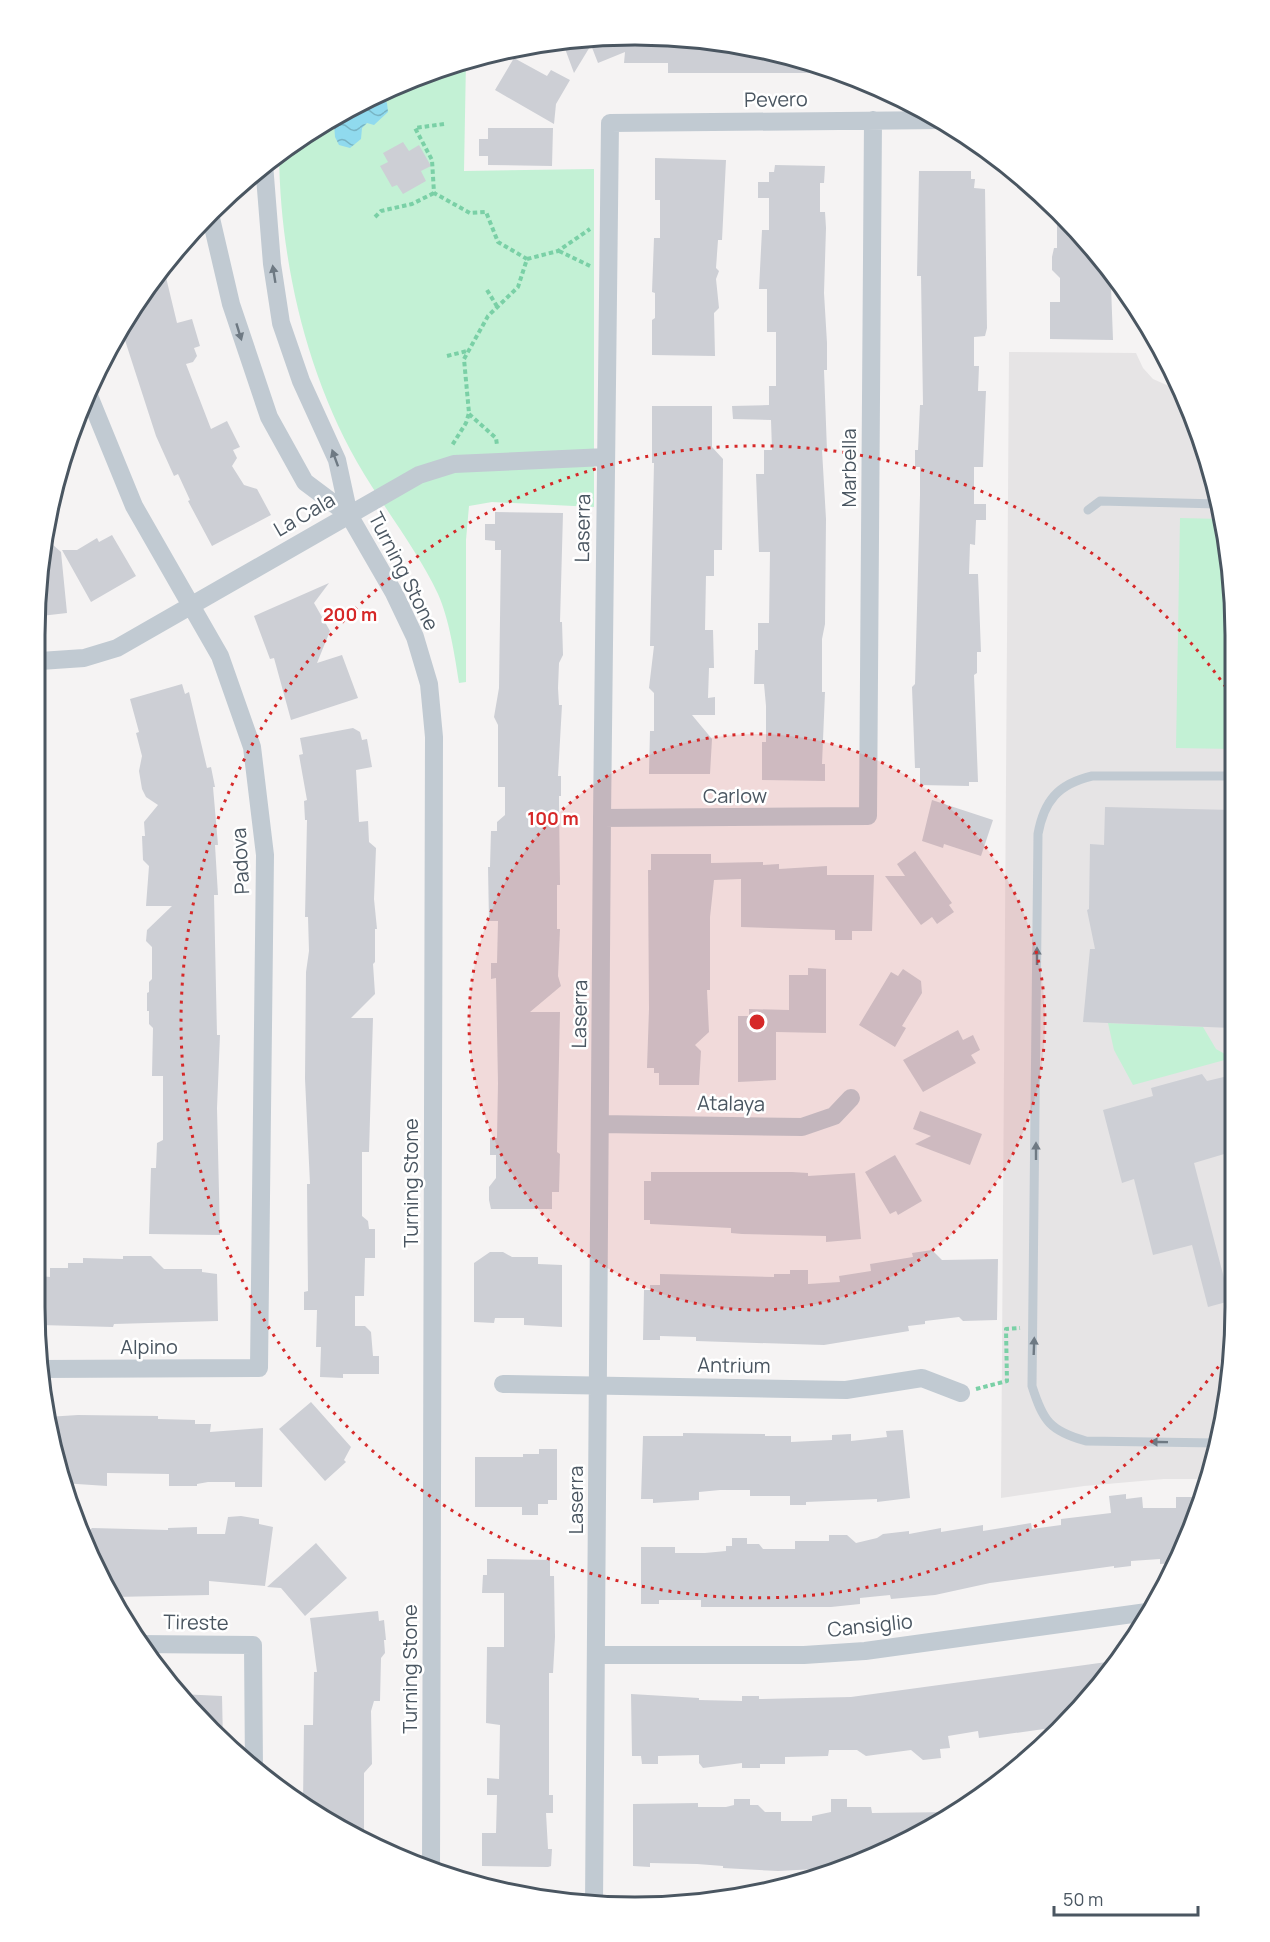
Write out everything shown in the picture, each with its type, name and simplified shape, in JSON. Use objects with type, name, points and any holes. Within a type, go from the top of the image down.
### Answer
[{"type":"street","name":"Marbella","points":[[868,816],[873,120]]},
{"type":"street","name":"Pevero","points":[[610,123],[922,120]]},
{"type":"street","name":"Laserra","points":[[594,1896],[610,123]]},
{"type":"street","name":"Turning Stone","points":[[265,176],[272,264],[281,323],[301,381],[337,460],[349,515],[394,593],[416,638],[429,684],[434,737],[431,1861]]},
{"type":"street","name":"Turning Stone","points":[[212,224],[231,304],[269,417],[305,482],[349,515]]},
{"type":"street","name":"Padova","points":[[92,404],[134,506],[220,656],[252,747],[265,855],[259,1368]]},
{"type":"street","name":"La Cala","points":[[45,661],[84,658],[117,648],[419,475],[454,464],[606,457]]},
{"type":"street","name":"Carlow","points":[[602,818],[868,816]]},
{"type":"street","name":"Atalaya","points":[[600,1124],[802,1127],[834,1116],[851,1098]]},
{"type":"street","name":"Alpino","points":[[48,1369],[259,1368]]},
{"type":"street","name":"Antrium","points":[[502,1384],[846,1389],[922,1378],[961,1393]]},
{"type":"street","name":"Cansiglio","points":[[596,1655],[804,1654],[865,1651],[1139,1613]]},
{"type":"street","name":"Tireste","points":[[151,1644],[253,1645],[254,1757]]},
{"type":"lane","points":[[1088,510],[1100,501],[1210,504]]},
{"type":"lane","points":[[1209,1443],[1086,1441],[1068,1436],[1041,1414],[1032,1386],[1038,834],[1045,807],[1060,790],[1074,780],[1092,776],[1225,776]]},
{"type":"path","points":[[434,193],[432,160],[415,128],[444,124]]},
{"type":"path","points":[[434,193],[471,213],[486,212],[498,243],[527,259],[558,251],[591,229],[609,227]]},
{"type":"path","points":[[375,217],[381,211],[411,204],[434,193]]},
{"type":"path","points":[[558,251],[589,266],[608,266]]},
{"type":"path","points":[[454,464],[450,446],[466,423],[469,413],[464,359],[488,316],[518,286],[527,259]]},
{"type":"path","points":[[487,290],[498,308]]},
{"type":"path","points":[[447,356],[468,350]]},
{"type":"path","points":[[469,413],[496,438],[499,461]]},
{"type":"path","points":[[961,1393],[1007,1381],[1006,1329],[1034,1327]]},
{"type":"shaded area","points":[[1009,352],[1136,353],[1143,368],[1153,379],[1170,386],[1194,445],[1214,520],[1224,596],[1225,1307],[1220,1384],[1214,1422],[1199,1479],[1164,1479],[1084,1486],[1001,1498]]},
{"type":"green space","points":[[466,70],[464,171],[594,169],[594,507],[492,502],[469,506],[466,540],[466,682],[459,683],[442,604],[430,577],[357,462],[323,390],[299,312],[290,273],[280,164],[307,144],[374,106],[409,90]]},
{"type":"green space","points":[[1180,518],[1214,519],[1224,596],[1225,749],[1176,748]]},
{"type":"green space","points":[[1108,1023],[1203,1027],[1216,1049],[1225,1054],[1225,1060],[1133,1085],[1114,1050]]},
{"type":"water","points":[[385,101],[387,103],[388,112],[374,125],[367,123],[362,128],[361,139],[350,148],[339,145],[335,137],[334,127],[374,106]]},
{"type":"building","points":[[592,46],[674,46],[750,56],[815,73],[668,73],[668,63],[624,63],[625,52],[598,63]]},
{"type":"building","points":[[590,47],[574,73],[565,49]]},
{"type":"building","points":[[514,58],[547,76],[551,70],[570,80],[556,104],[554,124],[495,90]]},
{"type":"building","points":[[488,128],[553,128],[552,166],[488,165],[488,156],[479,156],[479,139],[488,139]]},
{"type":"building","points":[[403,142],[409,151],[419,145],[431,166],[421,171],[426,181],[403,194],[397,185],[392,187],[380,166],[388,162],[383,153]]},
{"type":"building","points":[[655,158],[726,160],[722,240],[718,240],[716,268],[719,271],[716,279],[719,308],[714,313],[715,356],[652,355],[652,320],[655,318],[655,293],[652,292],[654,238],[660,238],[660,200],[655,200]]},
{"type":"building","points":[[775,165],[825,166],[824,183],[820,183],[820,212],[825,212],[826,228],[824,293],[827,370],[824,370],[827,451],[822,450],[826,519],[825,624],[822,639],[822,692],[825,692],[822,764],[825,764],[825,781],[762,780],[762,742],[766,742],[766,706],[764,684],[754,684],[758,623],[769,623],[770,552],[759,552],[756,474],[764,474],[764,450],[772,450],[771,420],[733,419],[732,406],[769,405],[769,386],[776,386],[776,332],[767,332],[767,289],[759,289],[762,230],[769,230],[769,198],[758,198],[758,182],[769,182],[769,172],[774,172]]},
{"type":"building","points":[[919,171],[971,171],[971,179],[975,179],[974,188],[985,189],[987,328],[985,336],[974,337],[974,366],[979,366],[978,391],[986,391],[983,467],[974,467],[974,504],[986,504],[986,520],[976,520],[975,545],[970,544],[969,574],[978,574],[981,652],[977,652],[977,673],[974,675],[978,782],[969,782],[969,786],[920,785],[920,768],[915,768],[912,687],[915,684],[920,467],[915,467],[915,450],[918,450],[920,405],[923,405],[921,276],[917,276]]},
{"type":"building","points":[[1057,223],[1079,246],[1111,287],[1113,340],[1050,339],[1050,302],[1060,302],[1060,278],[1052,270],[1054,248],[1057,248]]},
{"type":"building","points":[[166,277],[177,323],[192,319],[200,346],[194,348],[197,356],[193,362],[186,364],[211,429],[227,421],[240,447],[233,450],[237,458],[232,466],[244,485],[257,489],[271,515],[212,546],[188,501],[190,500],[178,474],[174,476],[156,436],[125,339]]},
{"type":"building","points":[[652,406],[712,406],[712,447],[723,459],[722,550],[714,550],[714,576],[706,576],[705,630],[713,630],[714,668],[709,668],[708,698],[715,697],[715,715],[692,715],[712,739],[710,774],[649,774],[650,731],[654,731],[654,693],[649,688],[654,646],[650,646],[654,463],[652,463]]},
{"type":"building","points":[[495,512],[563,513],[560,622],[562,622],[563,655],[559,663],[558,688],[559,705],[562,705],[558,776],[561,776],[561,796],[559,796],[560,885],[557,885],[557,929],[560,929],[558,976],[561,986],[530,1012],[560,1012],[557,1152],[560,1154],[559,1192],[552,1192],[552,1209],[491,1209],[489,1200],[489,1187],[496,1178],[496,1155],[490,1155],[490,1138],[497,1138],[498,1083],[496,978],[491,979],[491,963],[497,963],[498,921],[489,921],[488,867],[490,867],[491,831],[497,831],[497,822],[505,815],[505,787],[498,787],[498,725],[494,717],[499,688],[501,550],[495,550],[495,541],[485,540],[485,524],[495,524]]},
{"type":"building","points":[[112,535],[136,576],[91,602],[62,550],[77,550],[97,538],[99,542]]},
{"type":"building","points":[[52,544],[61,552],[67,613],[46,615]]},
{"type":"building","points":[[329,583],[314,603],[330,631],[317,663],[342,655],[358,698],[291,720],[274,658],[270,659],[254,616]]},
{"type":"building","points":[[182,684],[185,694],[189,692],[207,768],[211,767],[215,787],[213,787],[218,845],[215,845],[218,895],[214,895],[217,1035],[220,1035],[217,1108],[220,1235],[149,1234],[151,1168],[156,1168],[157,1143],[163,1140],[163,1076],[152,1076],[153,1028],[149,1024],[147,993],[149,982],[152,979],[152,947],[146,941],[147,930],[172,906],[146,906],[149,866],[143,860],[142,836],[145,836],[144,822],[158,805],[146,797],[142,789],[139,771],[142,756],[136,733],[139,732],[130,699]]},
{"type":"building","points":[[353,728],[360,732],[362,740],[367,739],[372,767],[356,770],[359,822],[368,821],[369,842],[376,848],[374,899],[377,929],[375,929],[375,962],[373,964],[375,994],[351,1018],[373,1018],[369,1152],[362,1152],[362,1216],[368,1221],[369,1229],[375,1229],[375,1258],[365,1258],[364,1296],[355,1296],[355,1326],[365,1326],[371,1332],[373,1356],[379,1356],[379,1374],[343,1374],[343,1378],[320,1377],[321,1347],[316,1347],[317,1310],[304,1310],[304,1292],[308,1291],[307,1184],[310,1184],[305,1079],[306,972],[309,951],[308,917],[305,917],[307,820],[305,820],[304,801],[307,800],[299,755],[303,754],[300,738]]},
{"type":"building","points":[[932,800],[993,820],[981,856],[944,844],[943,848],[922,841]]},
{"type":"building","points":[[1105,807],[1225,810],[1225,1028],[1083,1022],[1090,949],[1095,949],[1087,910],[1089,909],[1090,844],[1104,845]]},
{"type":"building","points":[[915,851],[952,903],[949,905],[954,912],[937,924],[932,917],[921,925],[885,876],[905,876],[897,864]]},
{"type":"building","points":[[651,854],[711,854],[711,863],[763,862],[763,865],[779,864],[779,869],[827,866],[827,875],[874,875],[872,931],[852,931],[852,940],[835,940],[835,930],[741,927],[741,879],[714,880],[710,917],[710,990],[707,990],[709,1032],[695,1045],[701,1051],[699,1085],[659,1085],[659,1073],[654,1073],[654,1068],[647,1068],[648,870],[651,870]]},
{"type":"building","points":[[808,968],[826,969],[826,1033],[776,1032],[776,1080],[738,1082],[738,1016],[749,1016],[749,1009],[789,1010],[789,975],[808,975]]},
{"type":"building","points":[[903,969],[921,981],[922,993],[902,1026],[906,1028],[895,1047],[859,1025],[891,972],[898,976]]},
{"type":"building","points":[[958,1030],[963,1040],[973,1035],[980,1050],[971,1055],[976,1063],[923,1092],[903,1060]]},
{"type":"building","points":[[1202,1074],[1207,1081],[1225,1077],[1225,1154],[1194,1163],[1225,1282],[1225,1302],[1208,1307],[1192,1245],[1153,1255],[1134,1179],[1122,1183],[1103,1110],[1153,1096],[1151,1088]]},
{"type":"building","points":[[920,1111],[982,1134],[970,1165],[915,1144],[931,1136],[913,1129]]},
{"type":"building","points":[[895,1155],[922,1201],[898,1215],[896,1211],[890,1214],[865,1172]]},
{"type":"building","points":[[651,1172],[792,1172],[808,1173],[808,1176],[855,1173],[861,1239],[826,1242],[826,1236],[742,1234],[731,1233],[731,1228],[650,1224],[650,1220],[644,1220],[644,1181],[651,1181]]},
{"type":"building","points":[[932,1250],[942,1260],[998,1259],[997,1320],[963,1321],[959,1317],[925,1321],[925,1324],[908,1326],[909,1331],[824,1345],[696,1341],[696,1337],[660,1336],[660,1340],[643,1340],[644,1290],[650,1290],[650,1285],[660,1285],[660,1274],[774,1277],[774,1274],[790,1274],[790,1270],[808,1270],[808,1284],[840,1282],[839,1276],[871,1271],[870,1264],[913,1257],[912,1253]]},
{"type":"building","points":[[490,1252],[503,1252],[512,1257],[538,1257],[538,1264],[562,1265],[562,1327],[524,1325],[524,1318],[495,1318],[494,1323],[474,1322],[474,1263]]},
{"type":"building","points":[[123,1256],[151,1256],[164,1269],[202,1269],[202,1272],[217,1274],[218,1321],[114,1324],[113,1327],[45,1325],[45,1276],[50,1277],[50,1268],[68,1268],[68,1263],[83,1263],[83,1258],[123,1259]]},
{"type":"building","points":[[311,1402],[351,1447],[344,1460],[346,1462],[325,1481],[279,1429]]},
{"type":"building","points":[[55,1416],[158,1416],[158,1419],[195,1420],[195,1424],[211,1424],[210,1432],[263,1428],[262,1487],[235,1487],[235,1482],[169,1486],[169,1474],[107,1473],[107,1486],[72,1484]]},
{"type":"building","points":[[903,1430],[910,1498],[877,1502],[877,1499],[806,1502],[806,1505],[790,1505],[790,1496],[750,1496],[750,1490],[720,1490],[699,1492],[699,1500],[653,1503],[653,1499],[641,1499],[643,1436],[683,1436],[683,1433],[765,1434],[765,1436],[791,1436],[791,1442],[832,1440],[832,1435],[851,1434],[851,1441],[887,1437],[886,1431]]},
{"type":"building","points":[[539,1449],[557,1449],[557,1500],[548,1500],[548,1504],[538,1504],[538,1515],[522,1515],[522,1507],[475,1507],[475,1457],[523,1457],[523,1454],[539,1454]]},
{"type":"building","points":[[1126,1494],[1126,1499],[1142,1497],[1143,1508],[1176,1508],[1176,1497],[1192,1497],[1180,1533],[1166,1564],[1160,1564],[1160,1559],[1131,1561],[1131,1566],[1114,1568],[1114,1566],[990,1583],[935,1595],[891,1599],[890,1595],[860,1598],[860,1604],[831,1607],[701,1607],[701,1600],[659,1600],[659,1604],[641,1604],[641,1547],[675,1547],[675,1553],[705,1553],[726,1551],[726,1546],[732,1546],[732,1538],[747,1538],[747,1544],[759,1544],[763,1549],[795,1549],[795,1541],[829,1541],[829,1535],[847,1535],[856,1543],[877,1538],[883,1534],[909,1531],[909,1534],[941,1528],[941,1532],[983,1525],[983,1531],[1031,1523],[1032,1529],[1061,1525],[1061,1519],[1111,1513],[1109,1496]]},
{"type":"building","points":[[241,1516],[259,1519],[259,1524],[273,1527],[265,1586],[209,1581],[209,1595],[121,1597],[89,1531],[92,1528],[168,1530],[168,1528],[197,1527],[197,1534],[225,1534],[228,1517]]},
{"type":"building","points":[[316,1543],[347,1578],[305,1616],[281,1588],[267,1587]]},
{"type":"building","points":[[487,1559],[550,1560],[550,1576],[554,1576],[555,1637],[553,1673],[549,1673],[549,1795],[553,1795],[553,1813],[546,1813],[548,1849],[552,1849],[551,1866],[548,1867],[482,1866],[482,1833],[496,1833],[497,1795],[487,1795],[487,1778],[499,1779],[500,1725],[486,1723],[487,1647],[504,1647],[504,1593],[482,1593],[483,1575],[487,1575]]},
{"type":"building","points":[[378,1611],[379,1621],[384,1620],[386,1640],[384,1640],[385,1653],[381,1658],[380,1701],[374,1701],[371,1711],[372,1764],[364,1773],[364,1831],[303,1795],[304,1725],[313,1725],[314,1672],[317,1672],[310,1618]]},
{"type":"building","points":[[1106,1662],[1079,1696],[1046,1730],[979,1738],[978,1731],[948,1736],[950,1748],[940,1749],[941,1758],[923,1760],[911,1750],[866,1756],[857,1750],[829,1750],[828,1756],[785,1757],[785,1764],[760,1764],[760,1768],[742,1768],[742,1763],[703,1768],[699,1763],[699,1755],[658,1756],[658,1764],[642,1764],[641,1756],[632,1756],[631,1694],[742,1701],[742,1696],[759,1696],[759,1699],[851,1697]]},
{"type":"building","points":[[190,1695],[222,1696],[223,1729]]},
{"type":"building","points":[[734,1799],[750,1799],[750,1805],[758,1805],[765,1812],[781,1812],[781,1821],[812,1821],[812,1816],[831,1812],[831,1799],[847,1799],[847,1807],[871,1807],[872,1813],[940,1812],[861,1852],[815,1869],[778,1871],[697,1864],[650,1863],[650,1867],[633,1866],[633,1804],[698,1803],[698,1807],[734,1805]]}]
